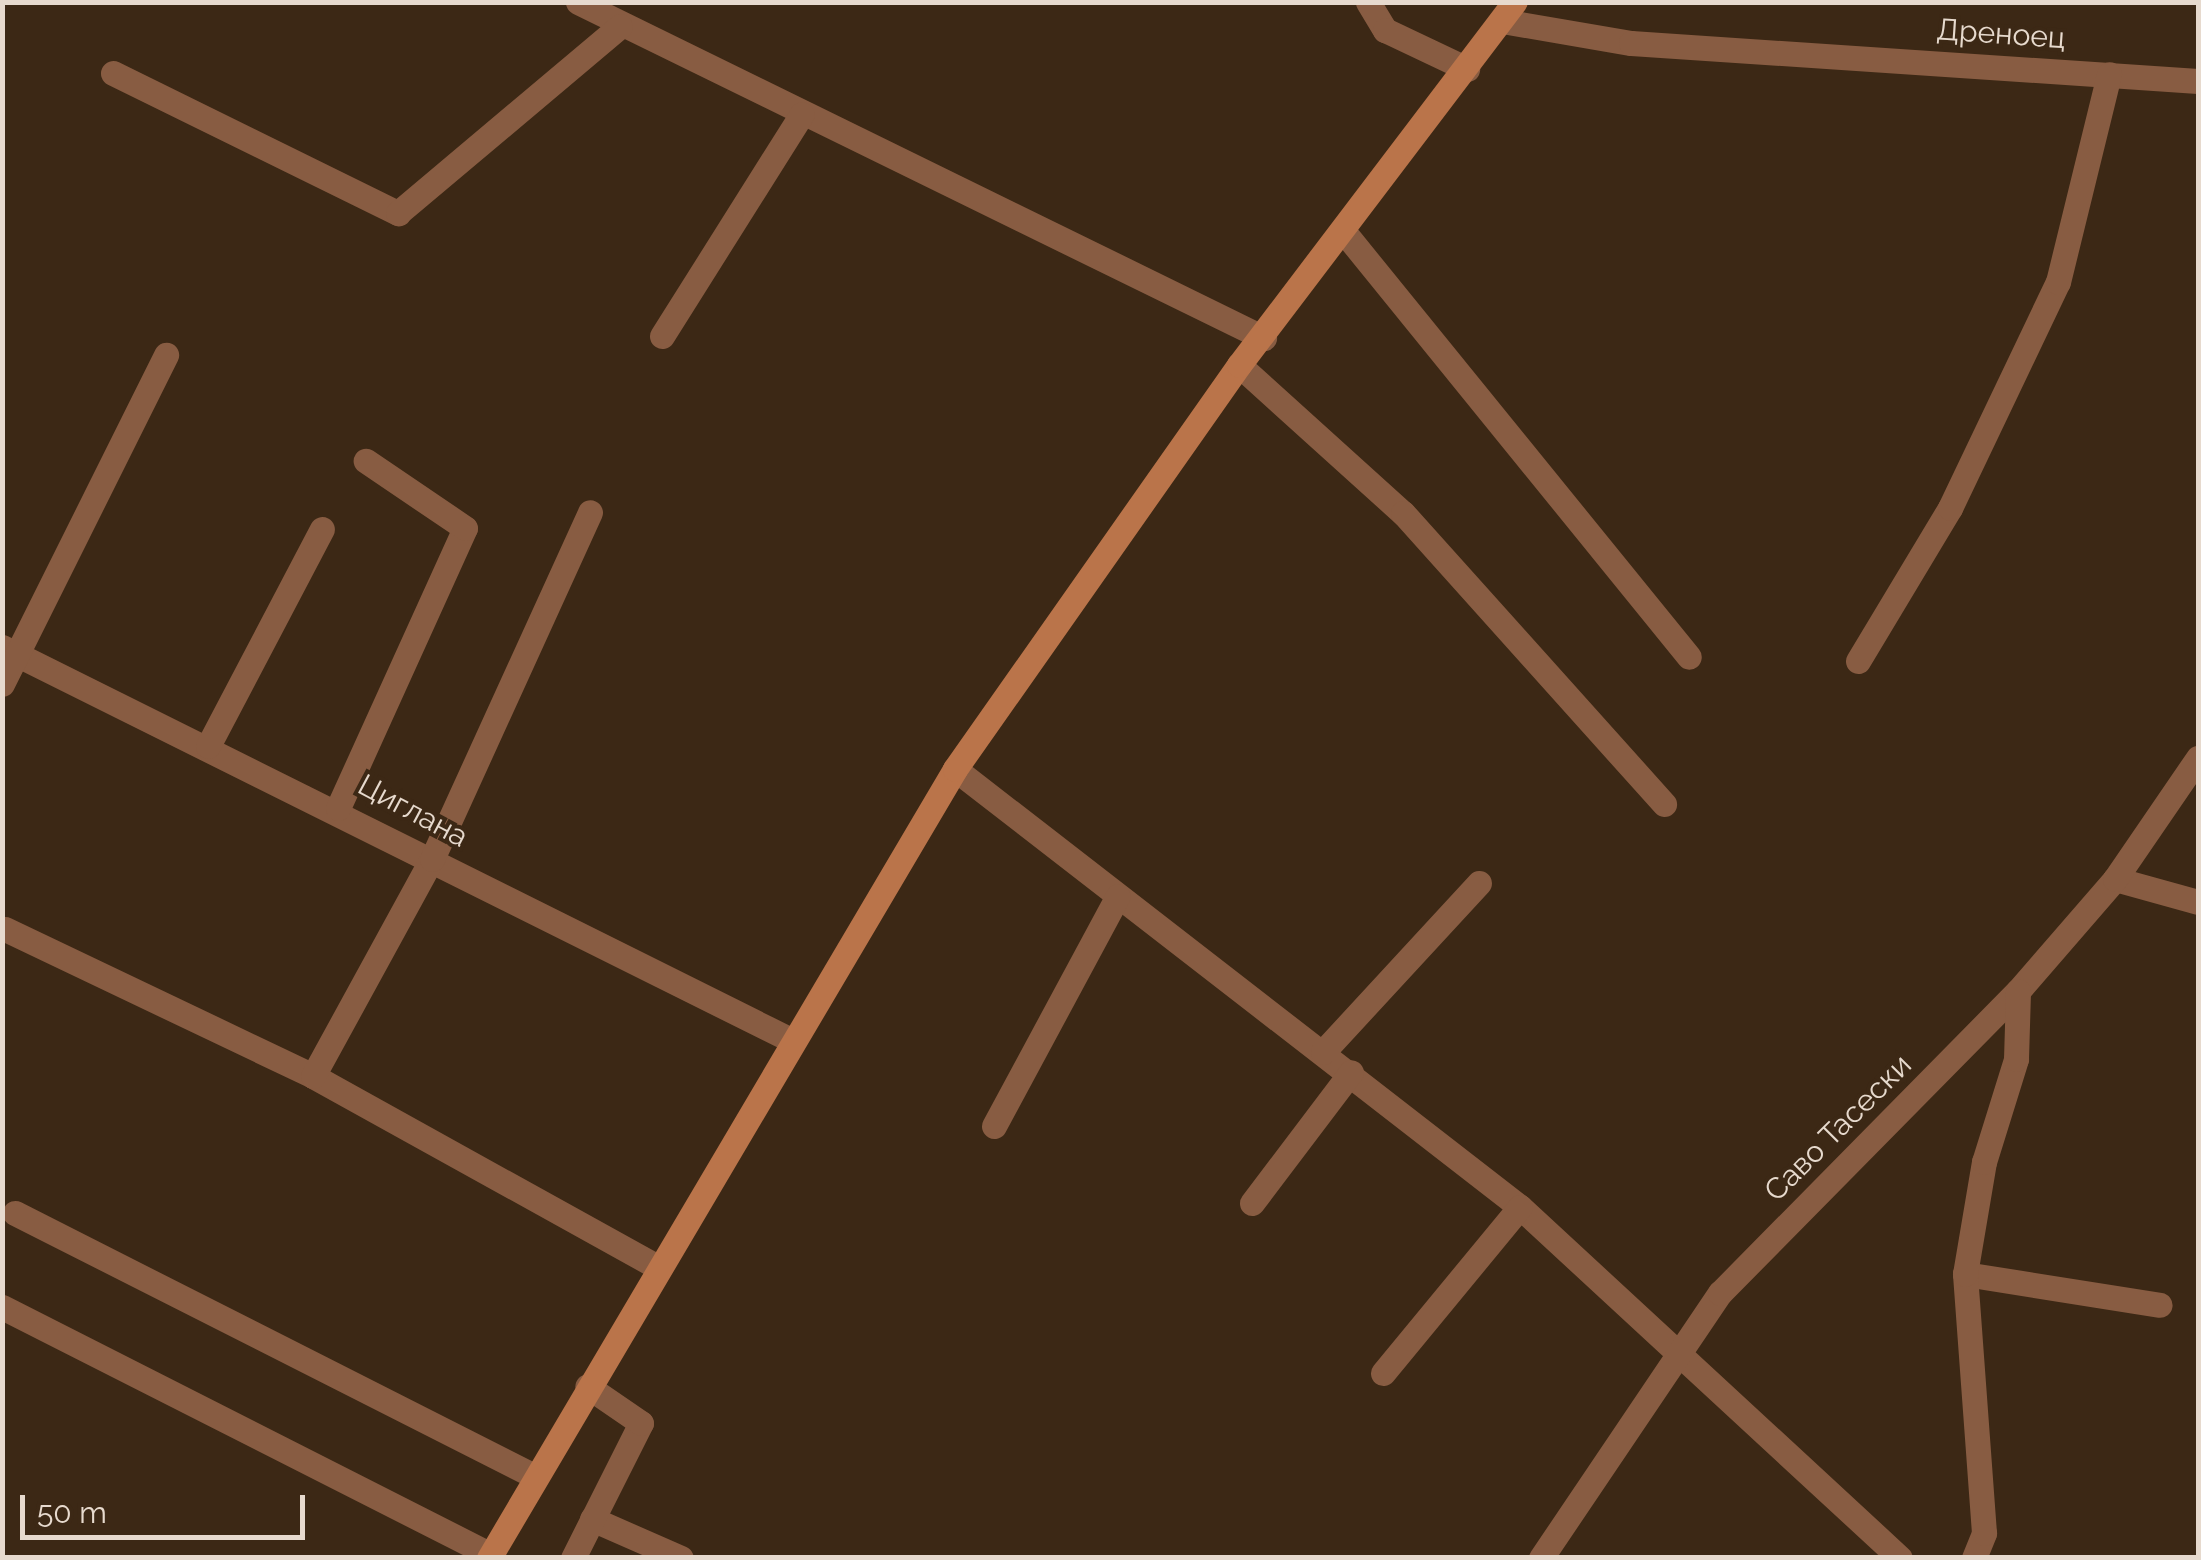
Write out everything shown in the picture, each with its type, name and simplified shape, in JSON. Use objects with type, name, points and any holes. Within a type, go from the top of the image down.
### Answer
[{"type":"main road","points":[[490,1556],[789,1040],[955,769],[1239,365],[1264,338],[1508,12]]},
{"type":"street","points":[[578,2],[620,26],[1264,338]]},
{"type":"street","points":[[1368,2],[1385,30],[1467,69]]},
{"type":"street","name":"Дреноец","points":[[1508,12],[1631,43],[2198,82]]},
{"type":"street","points":[[113,74],[398,212],[620,26]]},
{"type":"street","points":[[1858,662],[1950,508],[2058,282],[2109,74]]},
{"type":"street","points":[[662,336],[802,114]]},
{"type":"street","points":[[1344,232],[1689,657]]},
{"type":"street","points":[[2,684],[9,651],[166,355]]},
{"type":"street","points":[[1239,365],[1403,513],[1664,804]]},
{"type":"street","points":[[338,808],[465,528],[366,461]]},
{"type":"street","points":[[313,1076],[432,858],[590,512]]},
{"type":"street","points":[[208,746],[322,529]]},
{"type":"street","name":"Циглана","points":[[9,651],[338,808],[789,1040]]},
{"type":"street","name":"Саво Тасески","points":[[1541,1558],[1720,1293],[2018,991],[2114,879],[2198,758]]},
{"type":"street","points":[[955,769],[1351,1072],[1520,1207],[1900,1558]]},
{"type":"street","points":[[2114,879],[2198,902]]},
{"type":"street","points":[[1323,1052],[1479,884]]},
{"type":"street","points":[[994,1126],[1118,896]]},
{"type":"street","points":[[5,929],[313,1076],[658,1267]]},
{"type":"street","points":[[1974,1558],[1984,1533],[1964,1274],[1984,1162],[2016,1058],[2018,991]]},
{"type":"street","points":[[1252,1203],[1351,1072]]},
{"type":"street","points":[[1383,1373],[1520,1207]]},
{"type":"street","points":[[15,1214],[536,1477]]},
{"type":"street","points":[[1964,1274],[2160,1305]]},
{"type":"street","points":[[2,1307],[490,1556]]},
{"type":"street","points":[[572,1558],[641,1423],[587,1386]]},
{"type":"street","points":[[592,1519],[681,1558]]}]
